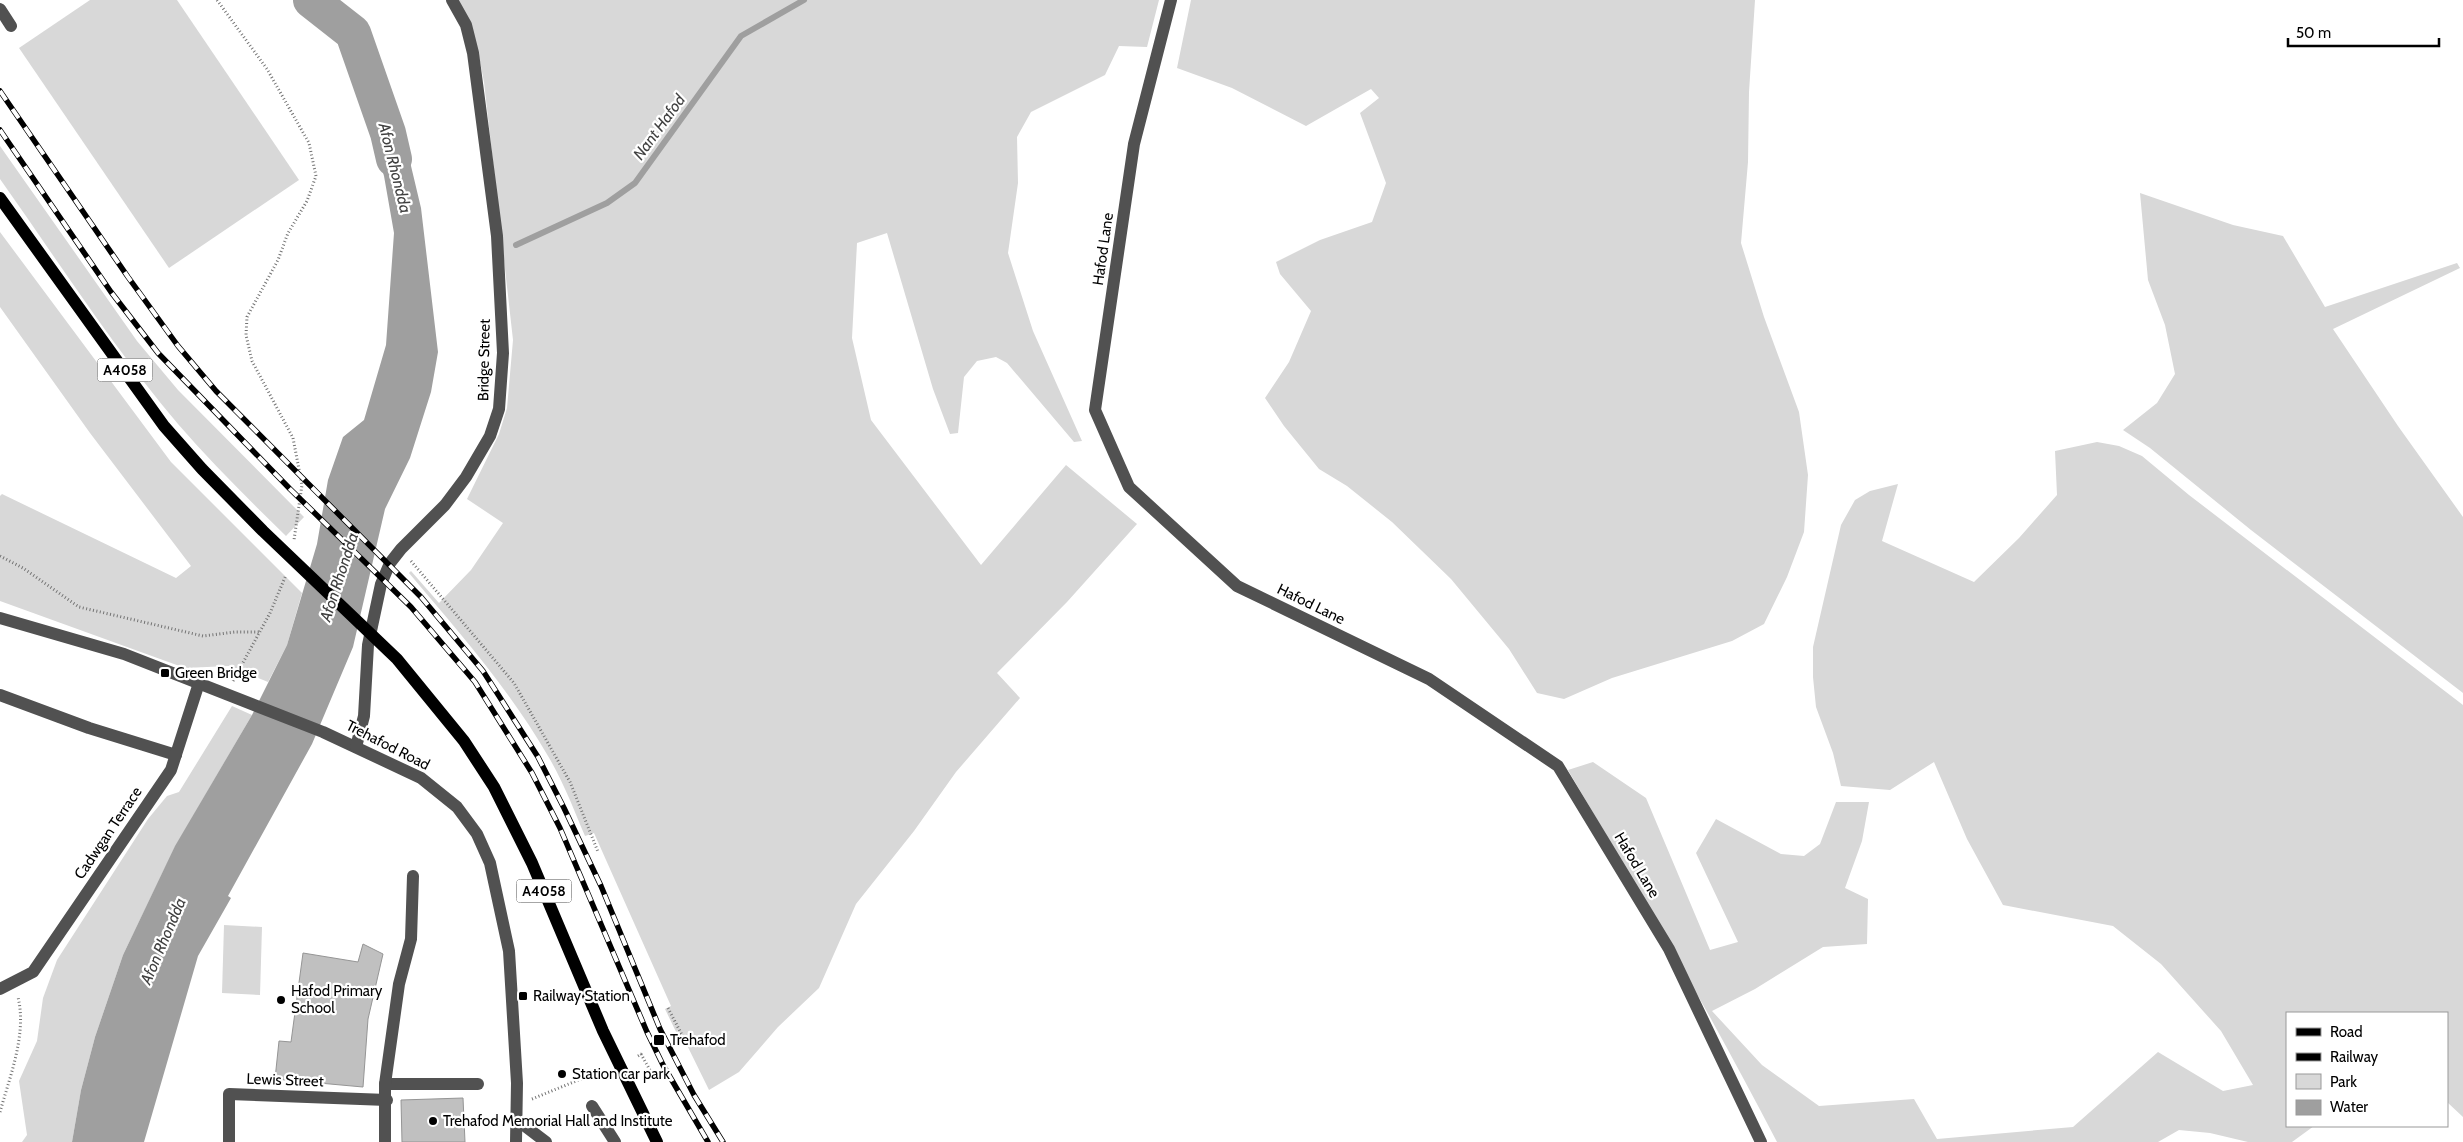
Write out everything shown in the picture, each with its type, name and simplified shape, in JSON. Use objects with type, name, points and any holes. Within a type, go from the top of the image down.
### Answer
[{"type":"main road","name":"A4058","points":[[0,198],[164,426],[202,469],[263,531],[397,658],[459,735],[494,786],[532,863],[603,1031],[658,1142]]},
{"type":"street","name":"Bridge Street","points":[[356,746],[364,716],[368,645],[381,584],[390,563],[401,549],[445,505],[466,477],[490,436],[499,409],[503,378],[497,236],[476,72],[466,25],[452,0]]},
{"type":"street","name":"Hafod Lane","points":[[1171,0],[1134,144],[1095,410],[1129,487],[1237,586],[1429,679],[1558,766],[1669,949],[1761,1142]]},
{"type":"street","points":[[0,9],[11,26]]},
{"type":"street","name":"Trehafod Road","points":[[0,618],[124,654],[323,732],[421,778],[457,807],[477,834],[490,863],[509,951],[519,1140]]},
{"type":"street","name":"Cadwgan Terrace","points":[[0,989],[33,972],[171,770],[199,683]]},
{"type":"street","points":[[0,694],[89,728],[176,755]]},
{"type":"street","points":[[385,1142],[387,1100],[385,1084],[399,984],[411,939],[413,876]]},
{"type":"street","points":[[385,1084],[478,1084]]},
{"type":"street","name":"Lewis Street","points":[[230,1142],[229,1094],[387,1100]]},
{"type":"street","points":[[592,1106],[615,1142]]},
{"type":"street","points":[[517,1120],[546,1142]]},
{"type":"path","points":[[217,0],[272,78],[309,143],[316,176],[307,201],[288,233],[278,260],[247,317],[246,335],[252,361],[293,438],[302,485],[293,544]]},
{"type":"path","points":[[401,549],[514,684],[570,782],[598,852]]},
{"type":"path","points":[[0,556],[23,568],[79,607],[202,636],[235,632],[259,632]]},
{"type":"path","points":[[230,694],[287,571]]},
{"type":"path","points":[[0,1112],[15,1059],[22,1014],[14,982]]},
{"type":"path","points":[[668,1008],[682,1036],[679,1037]]},
{"type":"path","points":[[641,1055],[656,1081]]},
{"type":"path","points":[[517,1105],[603,1070]]},
{"type":"green space","points":[[90,0],[177,0],[299,180],[169,268],[19,48]]},
{"type":"green space","points":[[457,0],[1159,0],[1147,47],[1119,46],[1105,75],[1031,112],[1017,137],[1018,183],[1008,253],[1033,331],[1082,441],[1074,442],[1007,363],[996,357],[977,361],[964,377],[958,433],[950,434],[933,389],[887,233],[857,243],[852,338],[871,420],[981,565],[1066,465],[1137,524],[1067,602],[997,673],[1020,698],[956,772],[914,831],[856,904],[819,988],[778,1027],[739,1072],[709,1090],[684,1039],[680,1040],[665,1009],[671,1006],[594,833],[585,836],[553,766],[533,732],[500,684],[409,573],[411,571],[439,603],[471,570],[503,523],[467,499],[499,434],[507,408],[513,340],[484,82],[475,40]]},
{"type":"green space","points":[[1191,0],[1755,0],[1749,92],[1748,162],[1741,243],[1764,317],[1799,412],[1808,475],[1804,532],[1787,577],[1764,624],[1732,641],[1612,678],[1564,699],[1537,693],[1509,649],[1451,579],[1392,522],[1347,486],[1319,469],[1284,426],[1265,398],[1289,362],[1311,311],[1280,274],[1276,262],[1320,240],[1372,222],[1386,183],[1360,113],[1379,98],[1371,89],[1306,126],[1232,88],[1177,68]]},
{"type":"green space","points":[[0,146],[137,341],[178,390],[304,517],[286,536],[178,424],[108,334],[0,179]]},
{"type":"green space","points":[[2140,193],[2233,225],[2283,236],[2325,307],[2457,263],[2460,268],[2333,329],[2398,426],[2463,517],[2463,693],[2251,530],[2150,448],[2123,430],[2157,403],[2175,374],[2165,325],[2148,280]]},
{"type":"green space","points":[[0,232],[171,462],[302,593],[287,645],[268,682],[229,666],[185,668],[0,601],[0,496],[2,494],[176,578],[191,566],[90,433],[0,307]]},
{"type":"green space","points":[[2097,442],[2119,446],[2142,456],[2189,495],[2463,705],[2463,1117],[2448,1103],[2448,1012],[2286,1012],[2286,1127],[2313,1127],[2292,1142],[2248,1142],[2210,1133],[2179,1130],[2158,1142],[1777,1142],[1675,954],[1568,770],[1593,762],[1646,798],[1710,950],[1738,942],[1696,853],[1716,819],[1781,854],[1804,856],[1820,844],[1836,802],[1869,802],[1862,841],[1845,888],[1868,899],[1867,944],[1823,947],[1755,989],[1712,1011],[1762,1065],[1819,1106],[1914,1099],[1937,1139],[2073,1127],[2158,1052],[2223,1091],[2253,1085],[2221,1031],[2161,964],[2113,926],[2003,905],[1967,839],[1934,762],[1890,790],[1841,786],[1833,753],[1816,707],[1813,647],[1841,525],[1855,500],[1870,491],[1898,484],[1882,541],[1974,582],[2019,538],[2057,495],[2055,451]]},
{"type":"green space","points":[[232,706],[252,715],[175,847],[123,955],[95,1037],[81,1090],[72,1142],[22,1142],[27,1135],[19,1081],[37,1041],[43,998],[57,960],[148,819],[167,796],[179,792]]},
{"type":"green space","points":[[224,925],[262,927],[260,995],[222,993]]},
{"type":"water","points":[[397,107],[421,208],[438,352],[431,392],[410,458],[385,509],[353,647],[312,744],[228,896],[231,898],[198,956],[144,1142],[72,1142],[81,1090],[95,1037],[123,955],[175,846],[252,715],[287,645],[317,544],[328,480],[343,437],[364,420],[386,345],[394,233],[384,176],[367,116]]},
{"type":"building","points":[[363,944],[383,954],[368,1019],[363,1087],[275,1079],[279,1041],[291,1042],[303,953],[358,962]]},
{"type":"building","name":"Trehafod Memorial Hall and Institute","points":[[463,1098],[465,1142],[402,1142],[401,1100]]},
{"type":"waterway","name":"Afon Rhondda","points":[[311,0],[353,33],[388,133],[394,159]]},
{"type":"waterway","name":"Nant Hafod","points":[[516,245],[607,203],[635,183],[741,36],[804,0]]},
{"type":"railway","points":[[0,91],[128,277],[178,346],[216,391],[421,597],[483,671],[538,757],[564,808],[601,886],[660,1029],[694,1095],[723,1142]]},
{"type":"railway","points":[[0,130],[111,292],[158,353],[290,489],[411,607],[475,682],[532,773],[560,828],[647,1032],[663,1065],[708,1142]]},
{"type":"place","name":"Green Bridge","points":[[165,673]]},
{"type":"place","name":"Railway Station","points":[[523,996]]},
{"type":"place","name":"Hafod Primary School","points":[[281,1000]]},
{"type":"place","name":"Trehafod","points":[[659,1040]]},
{"type":"place","name":"Station car park","points":[[562,1074]]},
{"type":"place","name":"Trehafod Memorial Hall and Institute","points":[[433,1121]]}]
